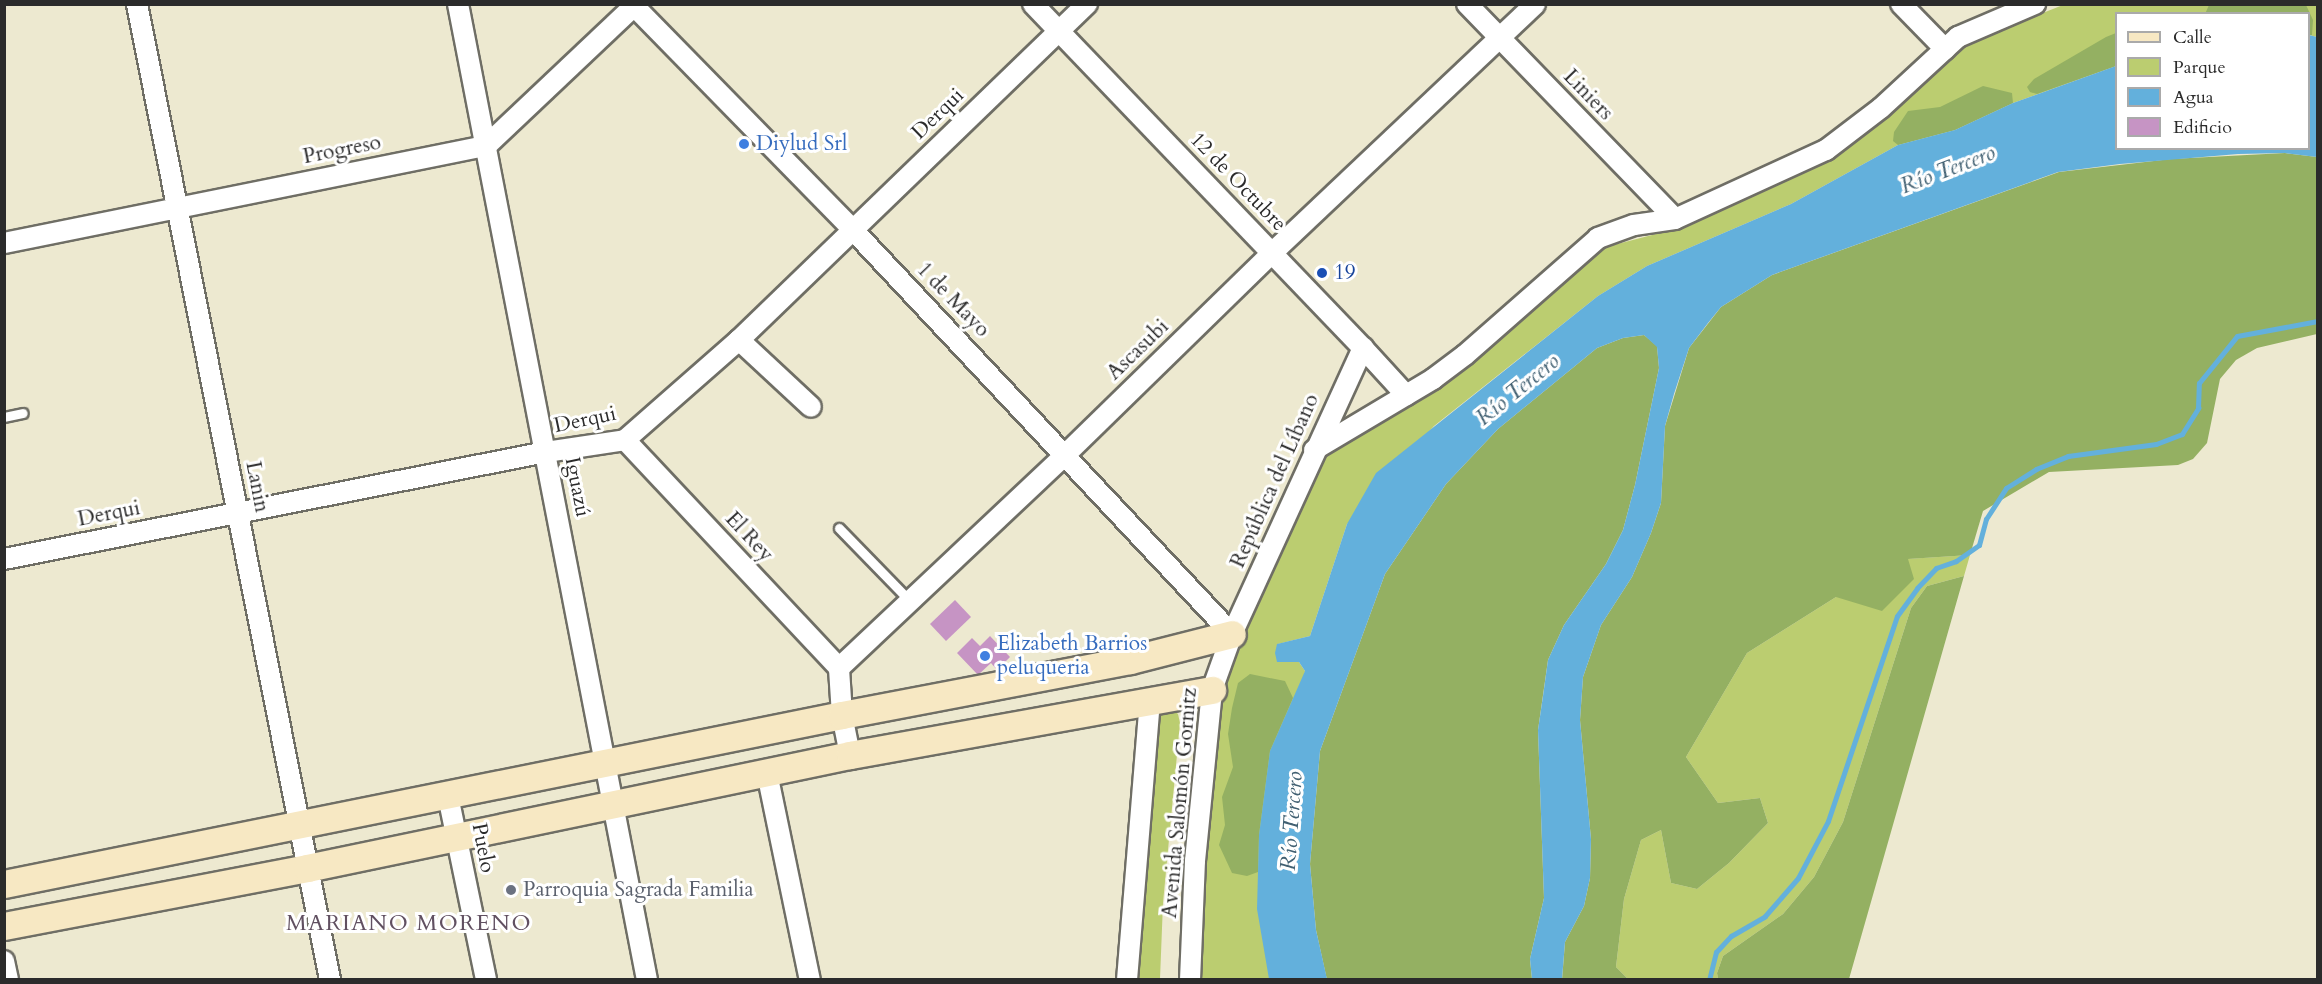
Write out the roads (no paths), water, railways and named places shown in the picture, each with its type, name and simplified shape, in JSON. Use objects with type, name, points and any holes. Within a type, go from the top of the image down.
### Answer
[{"type":"main road","points":[[4,884],[299,827],[842,715],[1131,660],[1232,634]]},
{"type":"main road","points":[[4,926],[456,838],[850,755],[1212,690]]},
{"type":"street","name":"Lanin","points":[[137,4],[330,980]]},
{"type":"street","name":"Iguazú","points":[[458,4],[647,980]]},
{"type":"street","name":"12 de Octubre","points":[[1033,4],[1406,395]]},
{"type":"street","name":"Derqui","points":[[4,560],[546,452],[625,440],[739,340],[1087,4]]},
{"type":"street","name":"Liniers","points":[[1467,4],[1675,219]]},
{"type":"street","name":"Ascasubi","points":[[839,668],[1066,454],[1272,253],[1535,4]]},
{"type":"street","points":[[1901,4],[1945,50]]},
{"type":"street","points":[[1314,450],[1406,395],[1465,355],[1598,238],[1634,225],[1675,219],[1826,150],[1881,108],[1958,37],[2035,4]]},
{"type":"street","points":[[486,146],[634,5]]},
{"type":"street","name":"1 de Mayo","points":[[634,5],[853,230],[1066,454],[1232,634]]},
{"type":"street","name":"Progreso","points":[[4,243],[486,146]]},
{"type":"street","points":[[739,340],[811,407]]},
{"type":"street","name":"República del Líbano","points":[[1232,634],[1314,450],[1363,348]]},
{"type":"street","name":"El Rey","points":[[625,440],[839,668]]},
{"type":"street","name":"Avenida Salomón Gornitz","points":[[1190,980],[1195,861],[1212,690],[1232,634]]},
{"type":"street","points":[[839,668],[842,715],[850,755]]},
{"type":"street","points":[[1127,980],[1150,700]]},
{"type":"street","points":[[767,772],[810,980]]},
{"type":"street","name":"Puelo","points":[[448,796],[486,980]]},
{"type":"street","points":[[4,961],[9,980]]},
{"type":"lane","points":[[4,417],[23,413]]},
{"type":"lane","points":[[839,528],[910,601]]},
{"type":"water","name":"Río Tercero","points":[[2310,35],[2317,37],[2317,157],[2285,153],[2238,154],[2058,172],[1772,275],[1721,307],[1708,323],[1689,348],[1665,426],[1661,503],[1651,533],[1632,577],[1601,625],[1583,677],[1580,720],[1591,839],[1590,878],[1584,906],[1565,942],[1562,979],[1532,979],[1530,959],[1544,898],[1538,730],[1548,660],[1564,625],[1606,564],[1623,530],[1635,485],[1659,368],[1657,347],[1644,335],[1623,338],[1597,348],[1498,429],[1446,484],[1385,574],[1320,751],[1310,864],[1316,930],[1327,979],[1269,979],[1257,909],[1259,835],[1270,751],[1305,671],[1299,662],[1277,662],[1275,653],[1277,644],[1310,636],[1347,524],[1376,473],[1598,296],[1647,266],[1791,204],[1898,145],[1955,130],[2013,103],[2115,66],[2115,150],[2310,150]]},
{"type":"waterway","points":[[1709,980],[1716,952],[1731,936],[1765,916],[1798,878],[1828,821],[1897,616],[1917,588],[1936,568],[1956,561],[1979,545],[1986,519],[2006,488],[2036,469],[2068,456],[2156,444],[2182,434],[2198,408],[2199,383],[2237,336],[2318,321]]},
{"type":"place","name":"Diylud Srl","points":[[744,144]]},
{"type":"place","name":"19","points":[[1322,273]]},
{"type":"place","name":"Elizabeth Barrios peluqueria","points":[[985,656]]},
{"type":"place","name":"Parroquia Sagrada Familia","points":[[511,890]]},
{"type":"district","name":"MARIANO MORENO","points":[[409,924]]}]
